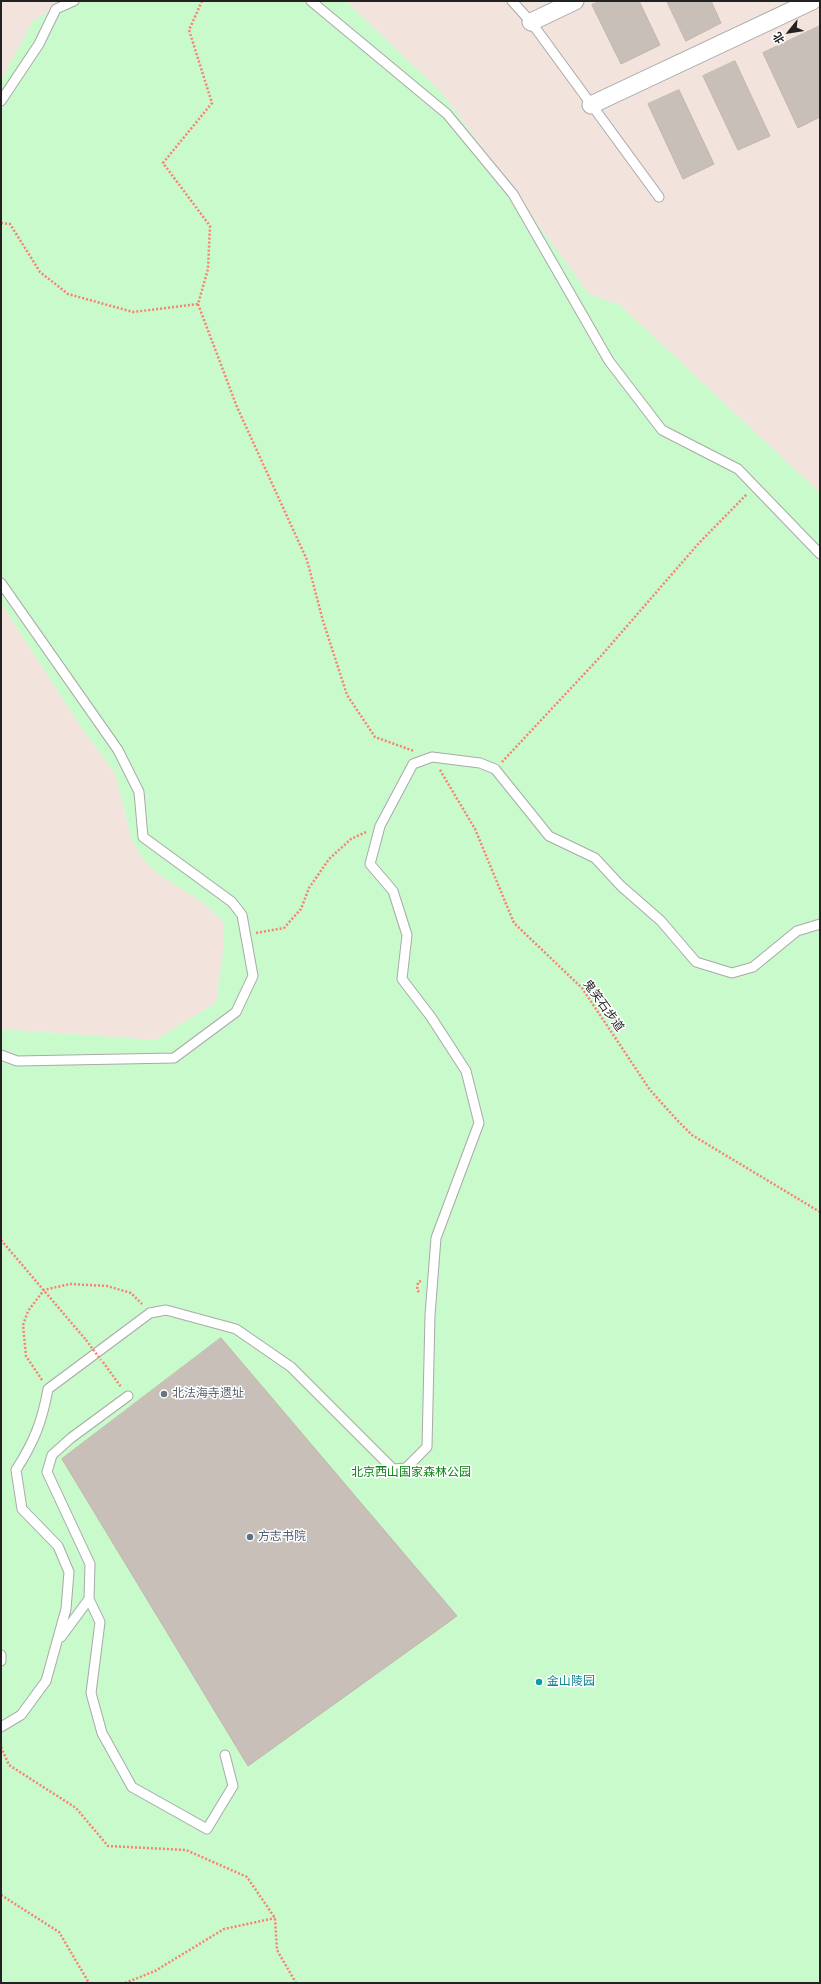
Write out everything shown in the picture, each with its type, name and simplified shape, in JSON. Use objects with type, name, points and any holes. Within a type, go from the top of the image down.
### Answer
[{"type":"street","points":[[532,22],[575,1]]},
{"type":"street","points":[[591,105],[812,1]]},
{"type":"lane","points":[[1,101],[39,44],[56,9],[74,1]]},
{"type":"lane","points":[[311,1],[447,114],[513,194],[610,361],[662,430],[738,469],[820,554]]},
{"type":"lane","points":[[512,1],[532,22],[659,197]]},
{"type":"lane","points":[[1,583],[118,750],[139,792],[143,837],[232,902],[242,915],[254,976],[236,1012],[174,1058],[17,1061],[1,1055]]},
{"type":"lane","points":[[1,1727],[21,1715],[46,1681],[66,1609],[69,1572],[58,1546],[22,1509],[16,1470],[30,1447],[42,1416],[48,1389],[150,1313],[166,1310],[236,1329],[292,1367],[393,1469],[406,1468],[427,1447],[430,1315],[436,1238],[479,1123],[466,1071],[431,1017],[402,979],[407,935],[393,891],[370,864],[380,826],[414,764],[432,757],[480,763],[495,769],[549,836],[595,858],[621,886],[661,921],[696,962],[732,973],[753,967],[797,931],[820,924]]},
{"type":"lane","points":[[128,1396],[71,1438],[52,1455],[47,1472],[90,1564],[89,1600],[100,1622],[91,1693],[102,1733],[132,1787],[207,1829],[233,1786],[225,1756]]},
{"type":"lane","points":[[57,1642],[89,1600]]},
{"type":"lane","points":[[1,1655],[1,1661]]},
{"type":"path","points":[[202,1],[189,30],[212,103],[163,163],[210,226],[208,269],[198,304],[237,408],[307,560],[323,621],[347,695],[375,737],[432,757]]},
{"type":"path","points":[[1,223],[10,224],[40,272],[68,294],[133,312],[198,304]]},
{"type":"path","points":[[495,769],[601,656],[699,543],[754,486]]},
{"type":"path","name":"鬼笑石步道","points":[[432,757],[475,829],[514,923],[582,988],[650,1090],[692,1135],[820,1212]]},
{"type":"path","points":[[247,935],[284,928],[301,909],[309,888],[329,859],[351,839],[380,826]]},
{"type":"path","points":[[1,1240],[86,1340],[128,1396]]},
{"type":"path","points":[[48,1389],[26,1356],[23,1325],[28,1311],[44,1290],[70,1284],[107,1286],[131,1293],[150,1313]]},
{"type":"path","points":[[1,1748],[2,1753],[9,1765],[76,1808],[108,1846],[186,1850],[247,1877],[275,1918],[277,1950],[296,1983]]},
{"type":"path","points":[[1,1895],[59,1932],[89,1983]]},
{"type":"path","points":[[125,1983],[155,1972],[224,1929],[275,1918]]},
{"type":"shaded area","points":[[1,1],[66,1],[1,81]]},
{"type":"shaded area","points":[[346,1],[820,1],[820,493],[620,305],[589,294],[442,93]]},
{"type":"shaded area","points":[[1,603],[81,727],[115,773],[122,797],[125,817],[180,887],[202,902],[223,921],[223,952],[216,1003],[155,1040],[1,1029]]},
{"type":"green space","name":"北京西山国家森林公园","points":[[66,1],[346,1],[442,93],[589,294],[620,305],[820,493],[820,1983],[1,1983],[1,1029],[155,1040],[216,1003],[223,952],[223,921],[202,902],[158,874],[143,859],[132,840],[115,773],[81,727],[1,603],[1,81],[33,21]]},
{"type":"building","points":[[600,1],[639,1],[660,45],[621,64],[592,5]]},
{"type":"building","points":[[667,1],[711,1],[721,23],[686,41]]},
{"type":"building","points":[[820,26],[820,117],[798,128],[763,53]]},
{"type":"building","points":[[735,61],[770,136],[738,150],[703,76]]},
{"type":"building","points":[[679,90],[714,164],[683,179],[648,104]]},
{"type":"building","name":"方志书院","points":[[221,1338],[457,1616],[248,1766],[62,1459]]},
{"type":"place","name":"北法海寺遗址","points":[[164,1394]]},
{"type":"place","name":"方志书院","points":[[250,1537]]},
{"type":"place","name":"金山陵园","points":[[539,1682]]}]
